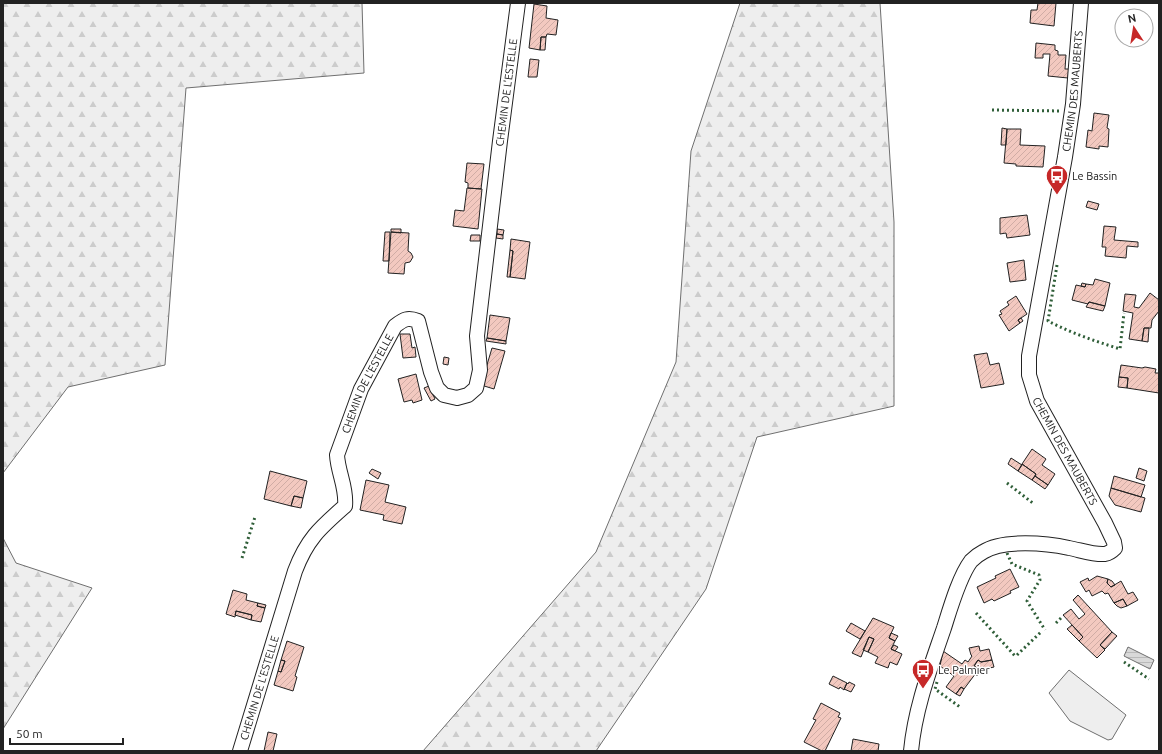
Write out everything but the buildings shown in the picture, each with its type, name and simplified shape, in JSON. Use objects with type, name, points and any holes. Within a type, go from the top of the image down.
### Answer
[{"type":"street","name":"CHEMIN DE L'ESTELLE","points":[[240,751],[300,557],[320,529],[345,506],[346,495],[337,466],[337,455],[360,389],[395,326],[404,319],[410,317],[418,321],[431,372],[437,388],[444,395],[457,398],[468,395],[476,388],[480,370],[477,336],[518,3]]},
{"type":"street","name":"CHEMIN DES MAUBERTS","points":[[911,751],[917,712],[923,690],[949,611],[972,560],[984,551],[996,546],[1036,542],[1055,544],[1098,554],[1106,554],[1115,548],[1114,542],[1105,523],[1043,414],[1032,388],[1029,375],[1029,356],[1065,157],[1073,104],[1081,3]]},
{"type":"green space","points":[[3,3],[362,3],[364,73],[186,88],[165,365],[68,387],[3,473]]},
{"type":"green space","points":[[740,3],[880,3],[894,222],[894,406],[757,437],[706,589],[596,751],[423,751],[596,552],[676,362],[691,151]]},
{"type":"green space","points":[[3,538],[16,563],[92,588],[3,729]]},
{"type":"green space","points":[[1069,670],[1126,715],[1112,739],[1108,740],[1070,721],[1049,693]]},
{"type":"shaded area","points":[[1128,647],[1154,660],[1150,669],[1124,656]]},
{"type":"hedge","points":[[992,110],[1062,111]]},
{"type":"hedge","points":[[1057,265],[1048,321],[1074,333],[1120,349],[1124,313]]},
{"type":"hedge","points":[[1007,483],[1034,504]]},
{"type":"hedge","points":[[242,558],[255,517]]},
{"type":"hedge","points":[[1007,553],[1012,564],[1039,575],[1040,580],[1027,601],[1045,630]]},
{"type":"hedge","points":[[976,613],[1016,657]]},
{"type":"hedge","points":[[1056,623],[1062,617]]},
{"type":"hedge","points":[[1017,655],[1042,631]]},
{"type":"hedge","points":[[1124,662],[1149,679]]},
{"type":"hedge","points":[[937,682],[935,689],[960,707]]},
{"type":"place","name":"Le Bassin","points":[[1057,196]]},
{"type":"place","name":"Le Palmier","points":[[923,690]]}]
